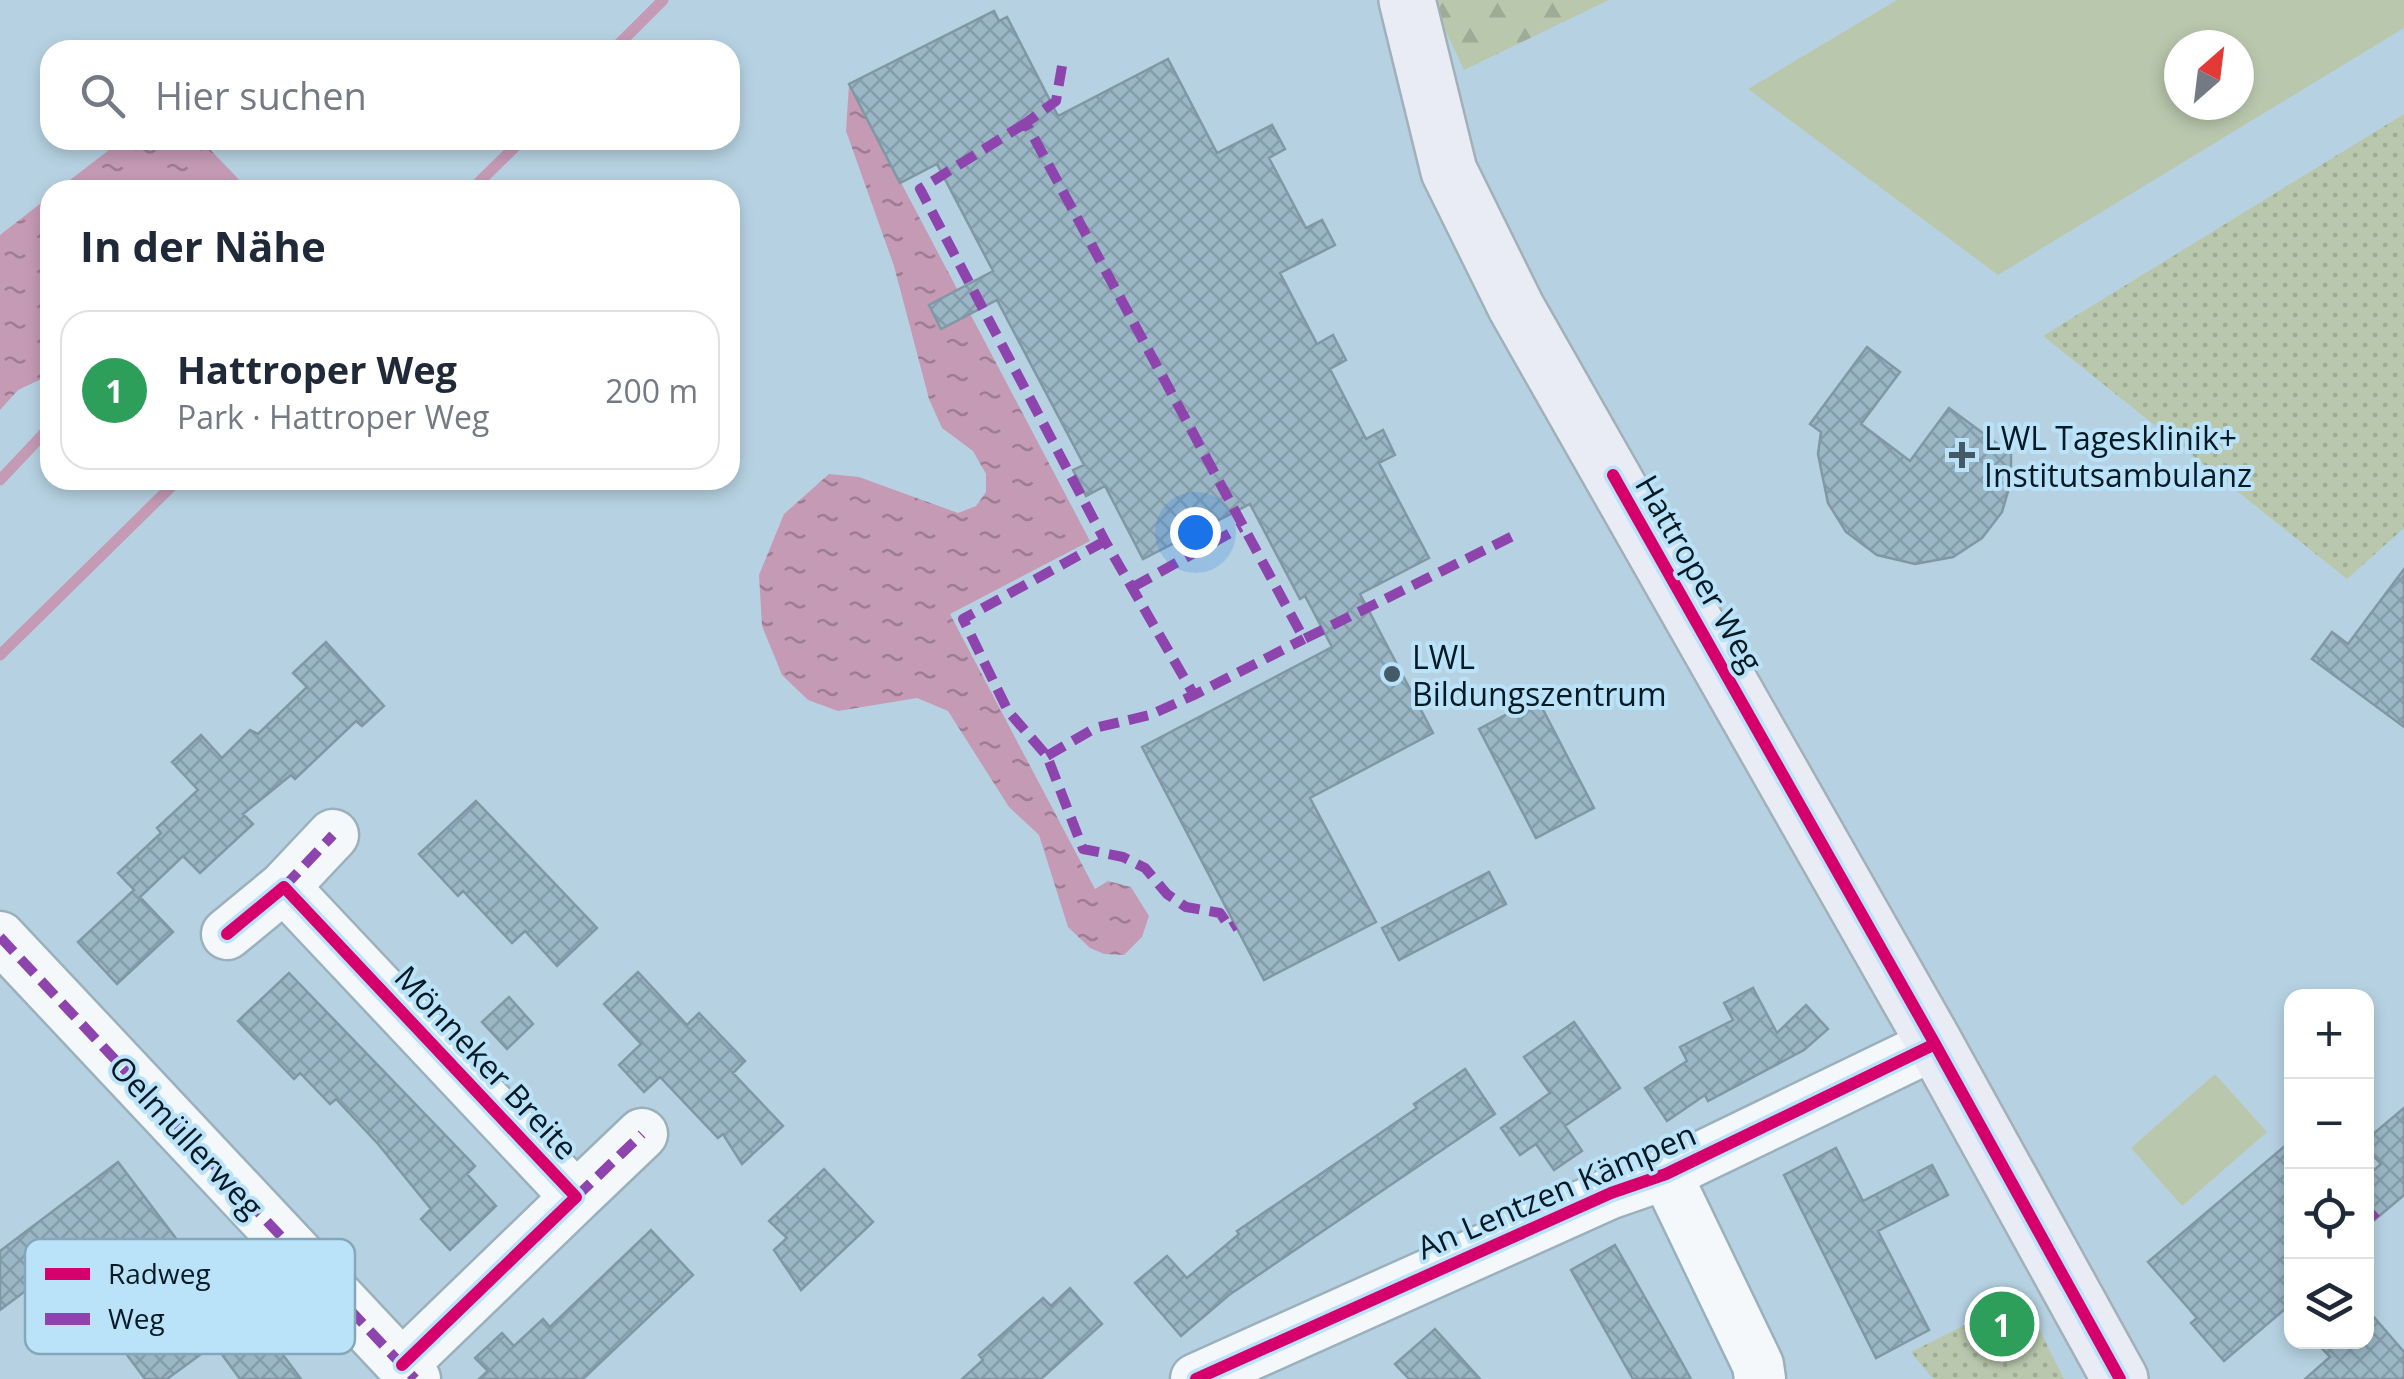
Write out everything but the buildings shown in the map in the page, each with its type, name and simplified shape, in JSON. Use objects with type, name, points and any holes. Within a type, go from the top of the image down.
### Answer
[{"type":"main road","name":"Hattroper Weg","points":[[1407,0],[1449,172],[1480,239],[2120,1379]]},
{"type":"street","points":[[227,934],[284,886],[333,835]]},
{"type":"street","name":"Mönneker Breite","points":[[284,886],[576,1197]]},
{"type":"street","name":"Oelmüllerweg","points":[[0,937],[283,1239]]},
{"type":"street","name":"An Lentzen Kämpen","points":[[1196,1379],[1611,1193],[1666,1174],[1935,1044]]},
{"type":"street","name":"Mönneker Breite","points":[[408,1372],[642,1134]]},
{"type":"street","name":"An Lentzen Kämpen","points":[[1666,1174],[1758,1365],[1760,1379]]},
{"type":"street","name":"Oelmüllerweg","points":[[355,1315],[408,1372]]},
{"type":"green space","points":[[1431,0],[1609,0],[1464,70]]},
{"type":"green space","points":[[1897,0],[2404,0],[2404,28],[2254,119],[2254,30],[2164,30],[2164,120],[2253,120],[1998,275],[1748,89]]},
{"type":"green space","points":[[2404,114],[2404,528],[2347,579],[2043,336]]},
{"type":"green space","points":[[2215,1074],[2267,1132],[2182,1206],[2131,1148]]},
{"type":"green space","points":[[2023,1296],[2064,1379],[1933,1379],[1911,1352]]},
{"type":"water","points":[[849,84],[1090,541],[950,614],[1095,889],[1108,881],[1131,887],[1149,916],[1142,937],[1124,955],[1104,954],[1090,948],[1068,927],[1039,835],[1009,807],[948,711],[917,698],[838,711],[808,700],[782,675],[762,626],[759,575],[784,514],[829,474],[859,477],[958,513],[976,506],[986,492],[986,474],[973,451],[942,428],[929,399],[894,266],[846,131]]},
{"type":"water","points":[[109,150],[211,150],[239,180],[70,180]]},
{"type":"water","points":[[40,204],[40,380],[18,390],[0,410],[0,235]]},
{"type":"waterway","points":[[623,40],[663,0]]},
{"type":"waterway","points":[[481,180],[512,150]]},
{"type":"waterway","points":[[0,480],[40,438]]},
{"type":"waterway","points":[[0,655],[168,490]]},
{"type":"marked path","points":[[1062,66],[1056,101],[1026,123],[1304,639],[1515,535]]},
{"type":"marked path","points":[[1026,123],[920,189],[1105,541],[1194,695],[1304,639]]},
{"type":"marked path","points":[[1133,587],[1241,527]]},
{"type":"marked path","points":[[1105,541],[963,619],[1008,711],[1047,756],[1083,849],[1123,857],[1145,868],[1167,894],[1186,907],[1220,913],[1230,928],[1235,925]]},
{"type":"marked path","points":[[1047,756],[1095,728],[1150,715],[1194,695]]},
{"type":"marked path","points":[[284,887],[333,835]]},
{"type":"marked path","points":[[0,937],[284,1239]]},
{"type":"marked path","points":[[576,1197],[642,1134]]},
{"type":"marked path","points":[[355,1315],[415,1379]]},
{"type":"cycle path","points":[[1613,475],[2120,1379]]},
{"type":"cycle path","points":[[227,934],[284,887],[576,1197],[402,1365]]},
{"type":"cycle path","points":[[1196,1379],[1611,1193],[1666,1174],[1935,1044]]},
{"type":"place","name":"LWL Tagesklinik+ Institutsambulanz","points":[[1962,455]]},
{"type":"place","name":"LWL Bildungszentrum","points":[[1392,674]]},
{"type":"place","name":"Hattroper Weg","points":[[2002,1324]]}]
